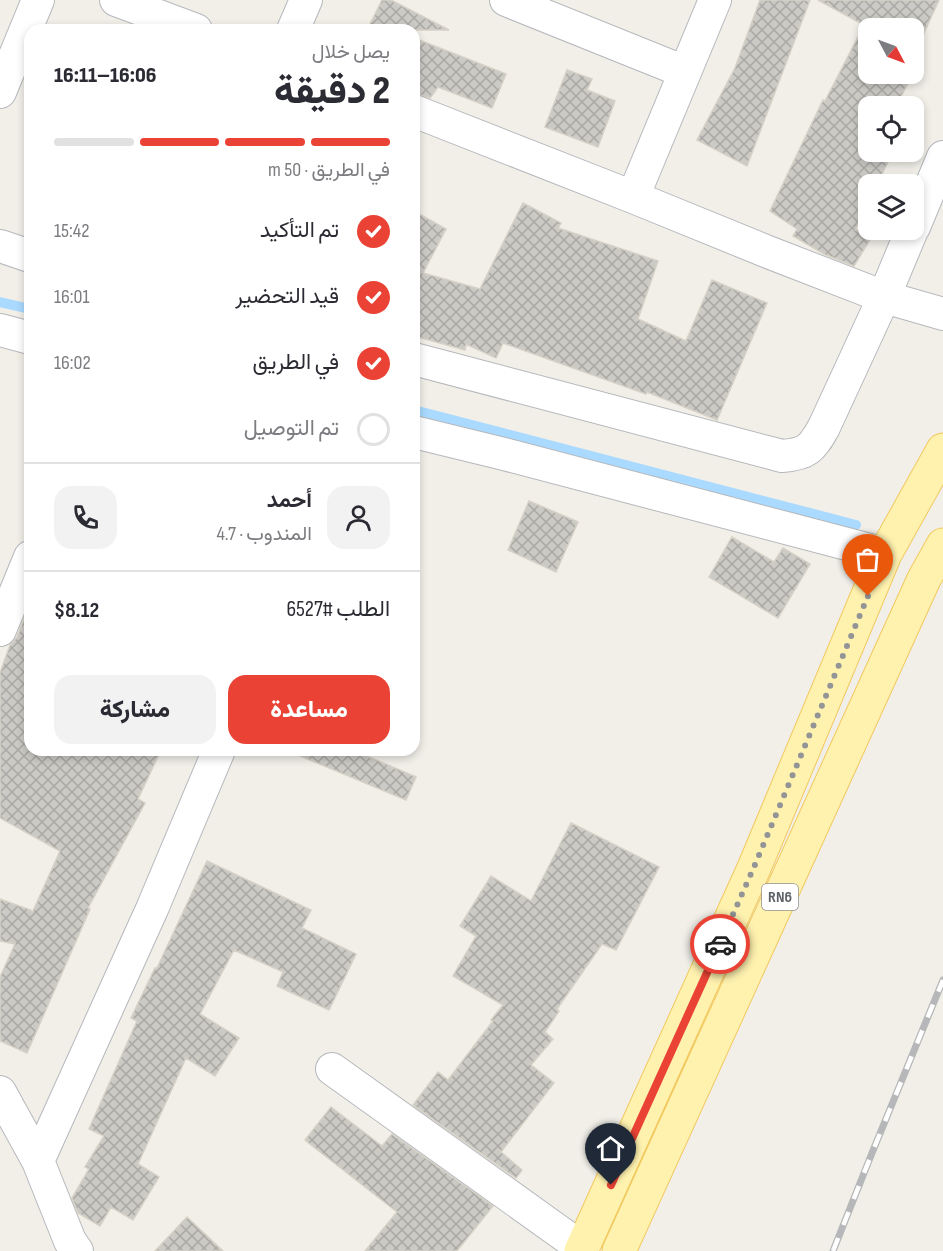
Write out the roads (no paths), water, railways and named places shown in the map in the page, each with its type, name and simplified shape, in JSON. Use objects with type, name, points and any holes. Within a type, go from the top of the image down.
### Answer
[{"type":"main road","name":"RN6","points":[[581,1250],[754,867],[885,554],[943,450]]},
{"type":"main road","name":"RN6","points":[[619,1251],[924,579],[943,545]]},
{"type":"street","points":[[28,24],[38,0]]},
{"type":"street","points":[[116,0],[180,24]]},
{"type":"street","points":[[296,24],[306,0]]},
{"type":"street","points":[[506,0],[685,72]]},
{"type":"street","points":[[633,197],[715,0]]},
{"type":"street","points":[[0,92],[24,34]]},
{"type":"street","points":[[420,113],[884,297],[943,314]]},
{"type":"street","points":[[924,202],[943,157]]},
{"type":"street","points":[[420,361],[782,456],[797,455],[807,450],[816,441],[884,297],[908,240]]},
{"type":"street","points":[[0,246],[24,254]]},
{"type":"street","points":[[0,330],[24,336]]},
{"type":"street","points":[[420,433],[885,554]]},
{"type":"street","points":[[0,630],[24,571]]},
{"type":"street","points":[[38,1161],[152,909],[216,756]]},
{"type":"street","points":[[332,1069],[581,1250]]},
{"type":"street","points":[[0,1092],[38,1161],[71,1248]]},
{"type":"waterway","points":[[0,302],[24,308]]},
{"type":"waterway","points":[[420,412],[856,525]]},
{"type":"railway","points":[[833,1251],[943,980]]}]
